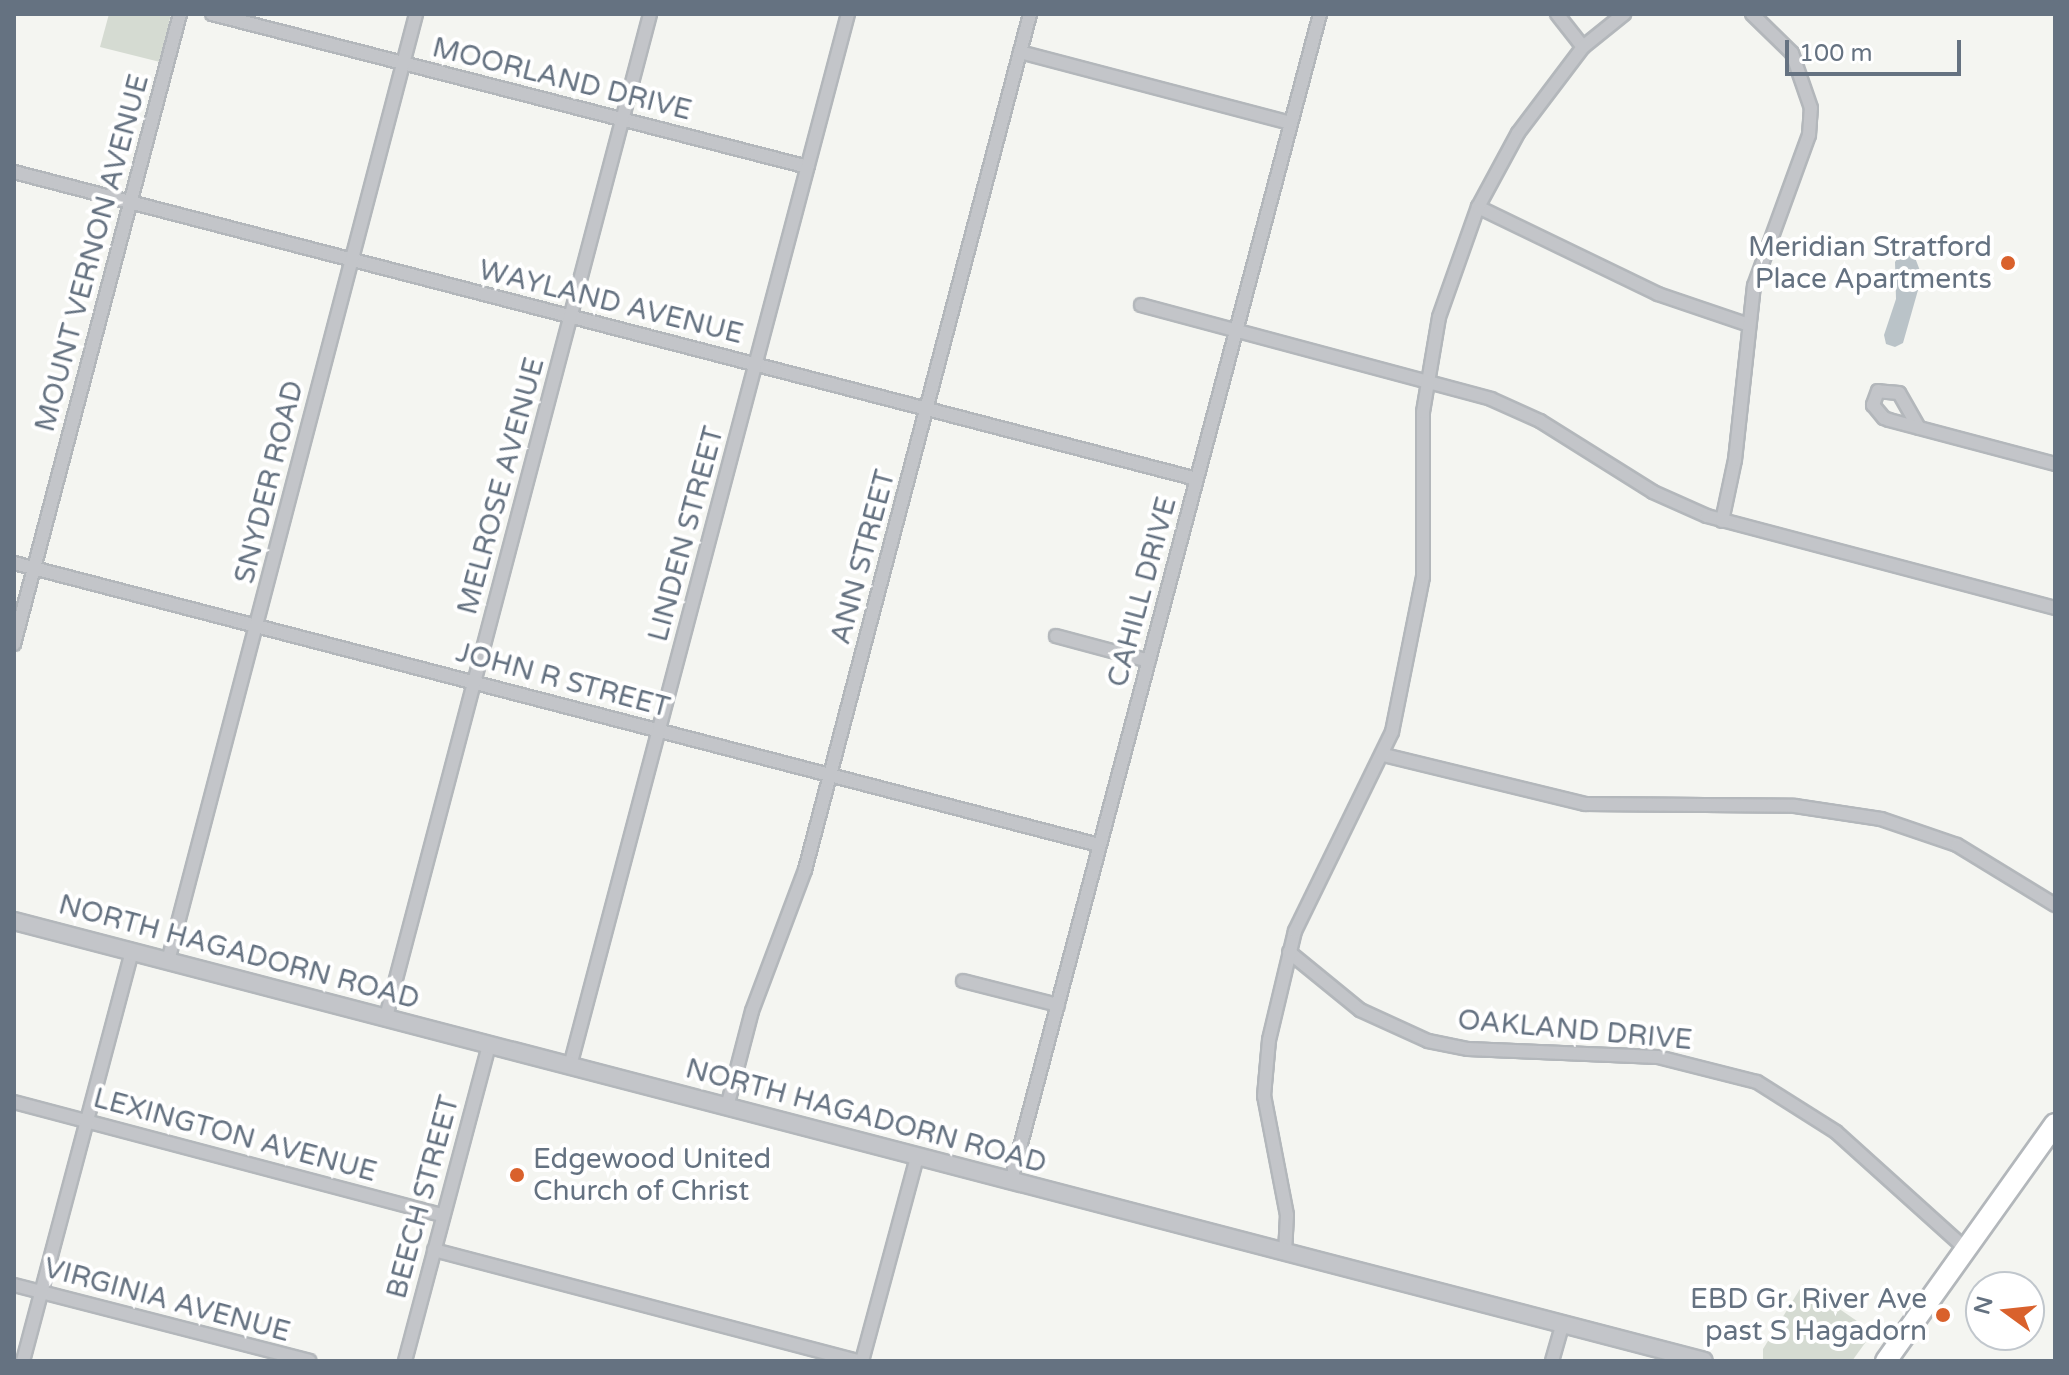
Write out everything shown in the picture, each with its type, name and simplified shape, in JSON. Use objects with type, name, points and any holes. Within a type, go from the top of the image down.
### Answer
[{"type":"main road","points":[[1886,1361],[2055,1124]]},
{"type":"street","name":"MOUNT VERNON AVENUE","points":[[14,644],[180,14]]},
{"type":"street","name":"MOORLAND DRIVE","points":[[212,14],[808,167]]},
{"type":"street","name":"SNYDER ROAD","points":[[168,961],[416,14]]},
{"type":"street","name":"MELROSE AVENUE","points":[[386,1017],[650,14]]},
{"type":"street","name":"LINDEN STREET","points":[[570,1066],[848,14]]},
{"type":"street","name":"ANN STREET","points":[[727,1107],[752,1011],[797,896],[1030,14]]},
{"type":"street","name":"CAHILL DRIVE","points":[[1011,1181],[1320,14]]},
{"type":"street","points":[[1557,14],[1583,47]]},
{"type":"street","points":[[1285,1253],[1287,1215],[1264,1096],[1269,1040],[1289,952],[1313,891],[1384,755],[1423,577],[1427,380],[1439,317],[1478,207],[1518,133],[1583,47],[1624,14]]},
{"type":"street","points":[[1722,521],[1735,460],[1746,324],[1762,259],[1803,158],[1811,108],[1792,53],[1752,14]]},
{"type":"street","points":[[1020,52],[1291,123]]},
{"type":"street","name":"WAYLAND AVENUE","points":[[14,172],[1197,479]]},
{"type":"street","points":[[1478,207],[1559,242],[1658,294],[1746,324]]},
{"type":"street","points":[[1141,305],[1427,380],[1525,414],[1653,492],[1722,521],[2055,608]]},
{"type":"street","points":[[1919,428],[2055,464]]},
{"type":"street","name":"JOHN R STREET","points":[[14,563],[1099,845]]},
{"type":"street","points":[[1056,636],[1149,661]]},
{"type":"street","points":[[1384,755],[1585,804],[1795,806],[1881,819],[1957,845],[2055,905]]},
{"type":"street","name":"NORTH HAGADORN ROAD","points":[[14,921],[1704,1361]]},
{"type":"street","points":[[23,1361],[132,951]]},
{"type":"street","name":"OAKLAND DRIVE","points":[[1289,952],[1360,1010],[1428,1041],[1468,1049],[1658,1057],[1706,1065],[1757,1082],[1836,1132],[1966,1249]]},
{"type":"street","points":[[963,981],[1058,1005]]},
{"type":"street","name":"BEECH STREET","points":[[405,1361],[489,1045]]},
{"type":"street","name":"LEXINGTON AVENUE","points":[[14,1102],[443,1215]]},
{"type":"street","points":[[434,1250],[860,1361],[917,1157]]},
{"type":"street","name":"VIRGINIA AVENUE","points":[[14,1285],[309,1361]]},
{"type":"street","points":[[1552,1361],[1562,1326]]},
{"type":"shaded area","points":[[109,14],[171,14],[160,62],[100,47]]},
{"type":"shaded area","points":[[1902,252],[1914,255],[1922,276],[1903,343],[1895,347],[1886,344],[1884,335],[1896,299],[1895,262]]},
{"type":"shaded area","points":[[1803,1284],[1873,1332],[1852,1361],[1763,1359],[1763,1349]]},
{"type":"place","name":"Meridian Stratford Place Apartments","points":[[2008,263]]},
{"type":"place","name":"Edgewood United Church of Christ","points":[[517,1175]]},
{"type":"place","name":"EBD Gr. River Ave past S Hagadorn","points":[[1943,1315]]}]
